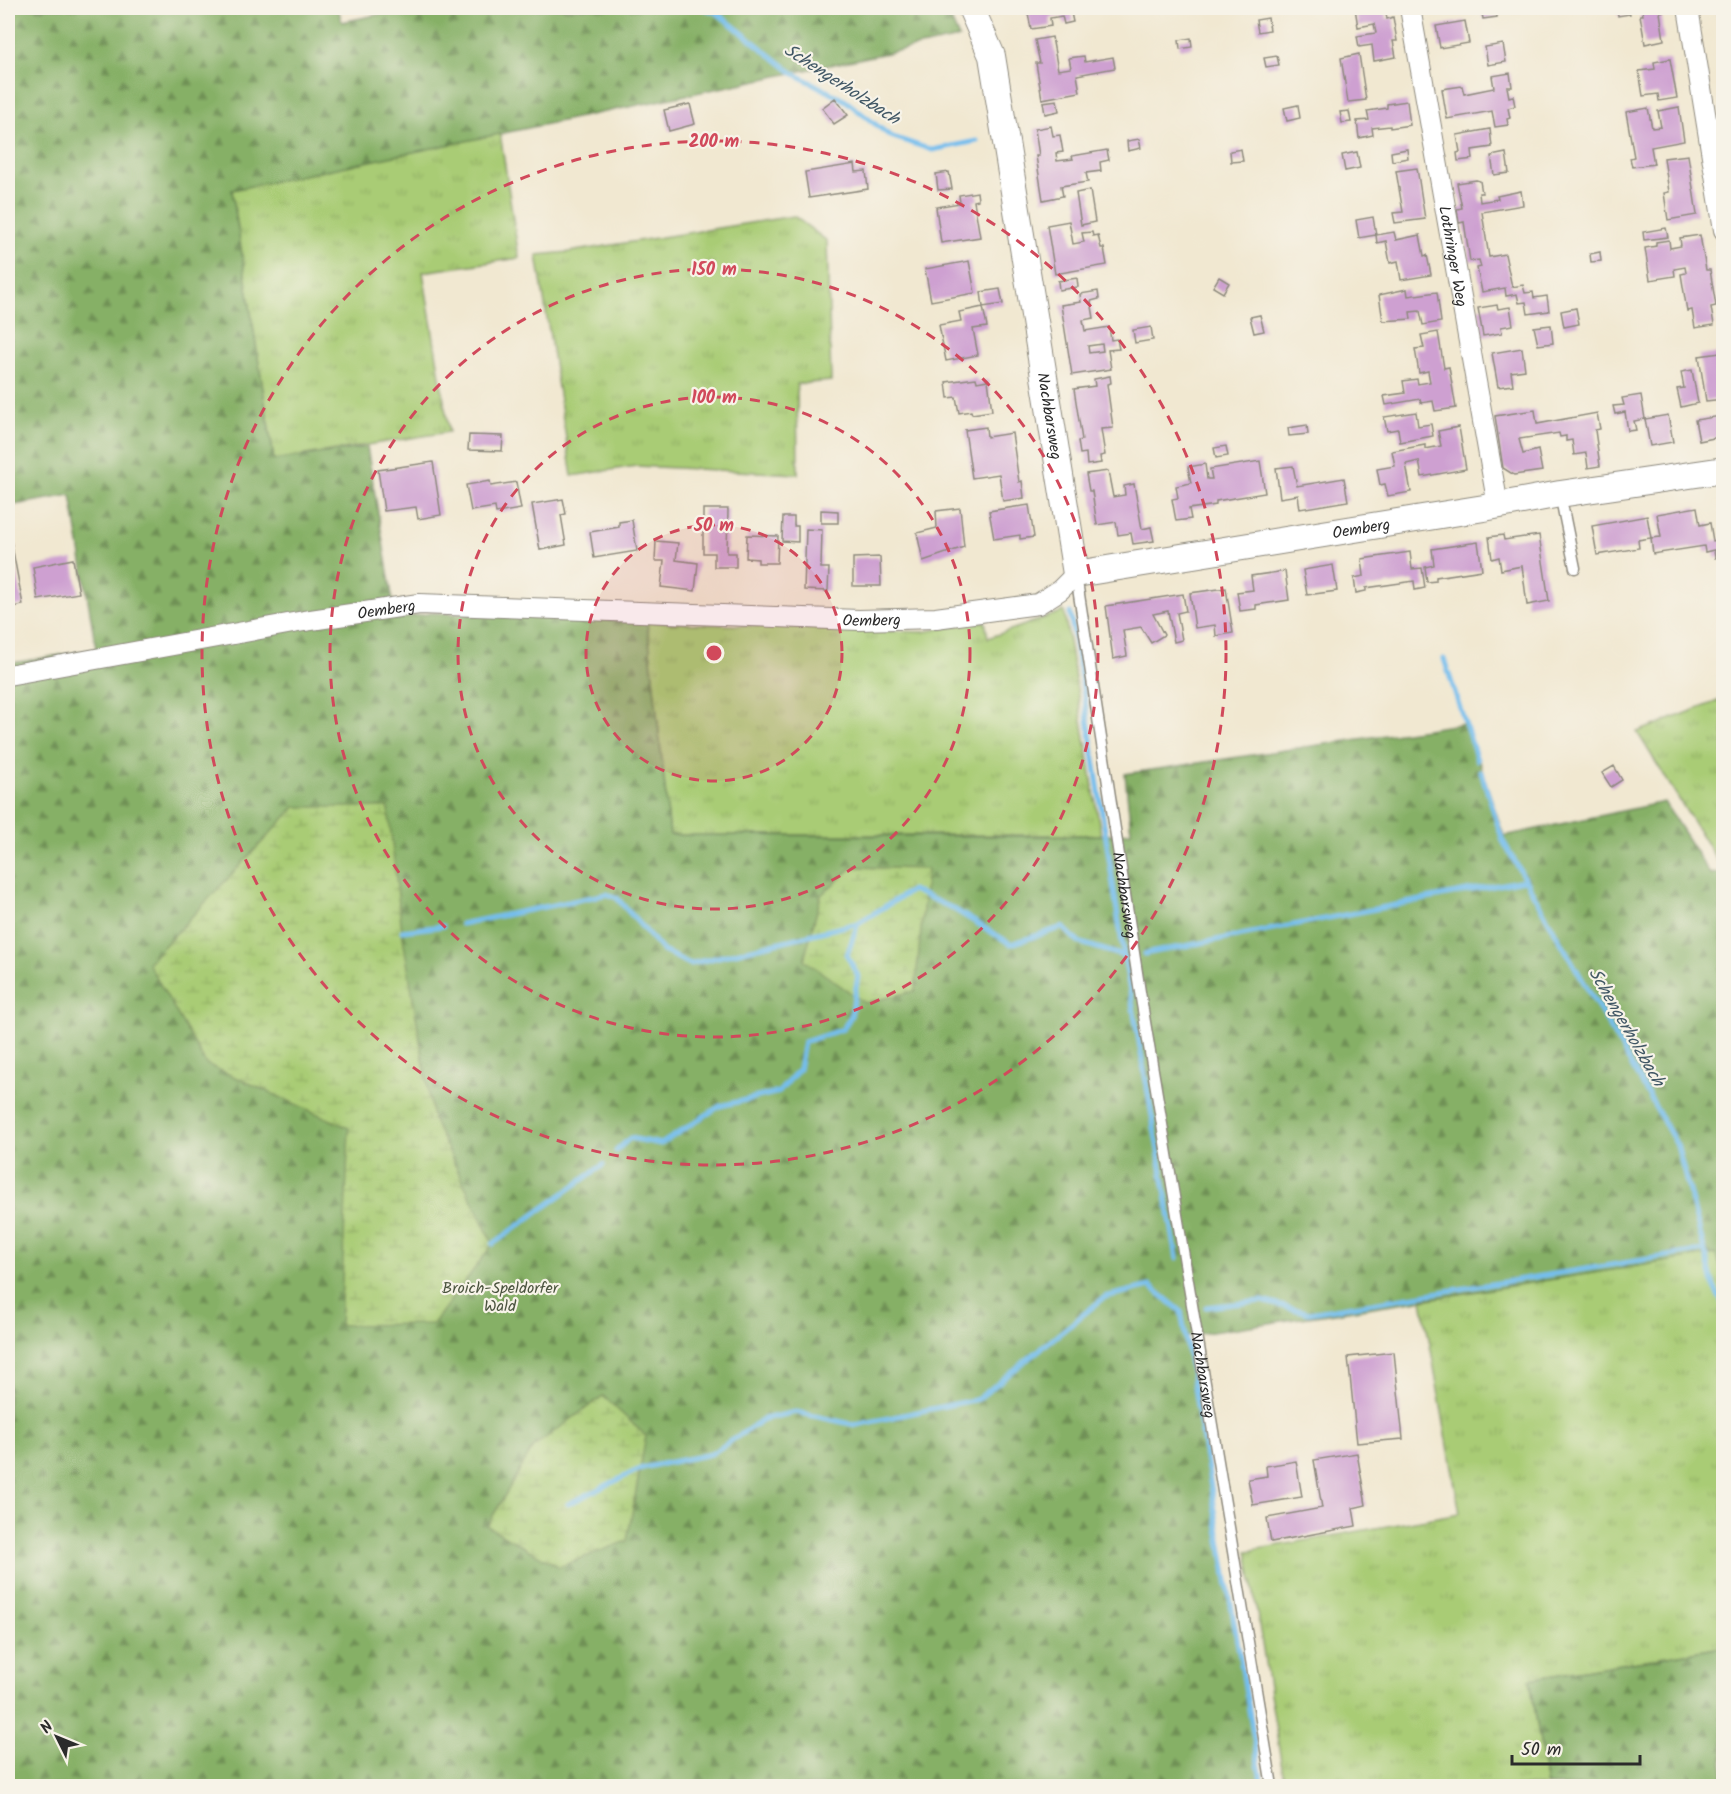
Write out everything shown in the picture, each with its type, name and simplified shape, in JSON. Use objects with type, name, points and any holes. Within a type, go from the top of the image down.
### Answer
[{"type":"street","name":"Nachbarsweg","points":[[971,8],[992,56],[1076,574]]},
{"type":"street","name":"Lothringer Weg","points":[[1410,8],[1498,506]]},
{"type":"street","points":[[1688,8],[1724,230]]},
{"type":"street","name":"Oemberg","points":[[8,675],[304,621],[418,604],[859,620],[936,618],[1038,604],[1060,590],[1076,574],[1560,494],[1724,470]]},
{"type":"lane","points":[[1560,494],[1575,568]]},
{"type":"lane","name":"Nachbarsweg","points":[[1076,574],[1140,992],[1272,1786]]},
{"type":"green space","name":"Broich-Speldorfer Wald","points":[[8,8],[338,8],[342,22],[409,8],[416,8],[421,13],[444,8],[946,8],[959,38],[232,190],[274,460],[367,447],[396,619],[432,613],[647,622],[670,835],[1040,836],[1131,832],[1125,774],[1466,723],[1504,836],[1664,802],[1710,874],[1723,872],[1723,1272],[1715,1254],[1186,1336],[1262,1786],[8,1786],[8,664],[96,649],[71,495],[8,506]]},
{"type":"green space","points":[[500,133],[519,258],[423,272],[449,432],[274,460],[231,190]]},
{"type":"green space","points":[[794,216],[827,241],[831,381],[797,384],[798,474],[636,466],[572,476],[537,255],[569,252]]},
{"type":"green space","points":[[1064,611],[1101,835],[670,835],[647,622],[922,632],[985,621],[988,638]]},
{"type":"green space","points":[[1724,699],[1723,870],[1637,732]]},
{"type":"green space","points":[[295,807],[388,807],[402,931],[433,1119],[493,1244],[433,1324],[340,1325],[349,1128],[206,1064],[148,963]]},
{"type":"green space","points":[[853,867],[927,869],[915,991],[865,1003],[804,960],[821,895]]},
{"type":"green space","points":[[1716,1253],[1724,1272],[1723,1647],[1530,1679],[1547,1786],[1285,1786],[1247,1551],[1460,1513],[1422,1300]]},
{"type":"green space","points":[[603,1396],[646,1436],[627,1541],[559,1567],[487,1526],[533,1447]]},
{"type":"green space","points":[[1723,1647],[1723,1786],[1547,1786],[1530,1679]]},
{"type":"building","points":[[1027,8],[1070,8],[1073,22],[1064,24],[1062,16],[1050,18],[1051,26],[1031,29]]},
{"type":"building","points":[[1355,8],[1385,8],[1387,19],[1393,17],[1397,41],[1393,41],[1396,57],[1374,61],[1372,45],[1359,47],[1357,36],[1376,33],[1374,24],[1358,27]]},
{"type":"building","points":[[1429,8],[1450,8],[1450,11],[1430,13]]},
{"type":"building","points":[[1481,8],[1496,8],[1497,17],[1483,19]]},
{"type":"building","points":[[1617,8],[1628,8],[1630,14],[1618,16]]},
{"type":"building","points":[[1642,8],[1664,8],[1665,11],[1660,12],[1664,40],[1645,44],[1640,15],[1643,15]]},
{"type":"building","points":[[1716,8],[1724,8],[1724,18],[1718,19]]},
{"type":"building","points":[[1268,18],[1270,30],[1258,32],[1256,20]]},
{"type":"building","points":[[1465,21],[1469,43],[1440,48],[1436,26]]},
{"type":"building","points":[[1052,37],[1058,70],[1071,68],[1069,58],[1084,56],[1085,62],[1113,57],[1115,68],[1077,75],[1080,92],[1042,99],[1036,63],[1040,63],[1035,40]]},
{"type":"building","points":[[1191,38],[1192,47],[1180,49],[1179,40]]},
{"type":"building","points":[[1503,44],[1506,62],[1488,65],[1485,47]]},
{"type":"building","points":[[1359,54],[1366,100],[1348,102],[1341,58]]},
{"type":"building","points":[[1277,56],[1279,65],[1266,67],[1264,58]]},
{"type":"building","points":[[1670,59],[1677,98],[1659,101],[1658,94],[1643,96],[1639,71],[1655,69],[1654,62]]},
{"type":"building","points":[[1510,73],[1512,87],[1507,87],[1509,97],[1513,96],[1515,106],[1508,108],[1510,118],[1507,119],[1508,125],[1495,127],[1492,111],[1447,119],[1442,89],[1462,86],[1464,94],[1494,88],[1492,76]]},
{"type":"building","points":[[835,98],[848,115],[834,124],[822,108]]},
{"type":"building","points":[[1057,100],[1059,111],[1045,114],[1043,102]]},
{"type":"building","points":[[1407,101],[1410,125],[1372,128],[1373,135],[1359,138],[1357,121],[1369,120],[1367,111],[1387,108],[1387,104]]},
{"type":"building","points":[[690,104],[695,124],[669,131],[664,110]]},
{"type":"building","points":[[1298,105],[1300,118],[1287,121],[1284,108]]},
{"type":"building","points":[[1679,107],[1684,141],[1651,147],[1654,164],[1632,167],[1630,158],[1634,157],[1626,112],[1648,108],[1652,128],[1661,127],[1658,111]]},
{"type":"building","points":[[1349,111],[1351,122],[1342,123],[1340,112]]},
{"type":"building","points":[[1051,126],[1053,136],[1060,135],[1063,152],[1056,153],[1057,161],[1107,150],[1109,160],[1100,162],[1101,171],[1086,173],[1088,182],[1061,186],[1063,196],[1043,200],[1036,156],[1039,156],[1035,129]]},
{"type":"building","points":[[1490,129],[1492,147],[1472,150],[1473,159],[1458,161],[1457,153],[1460,152],[1457,135]]},
{"type":"building","points":[[1139,139],[1141,148],[1128,151],[1127,141]]},
{"type":"building","points":[[1241,149],[1243,161],[1231,162],[1230,151]]},
{"type":"building","points":[[1407,149],[1408,158],[1392,161],[1391,152]]},
{"type":"building","points":[[1357,152],[1360,168],[1345,171],[1342,155]]},
{"type":"building","points":[[1506,153],[1509,173],[1494,175],[1491,156]]},
{"type":"building","points":[[1688,155],[1697,215],[1668,220],[1664,193],[1669,192],[1664,158]]},
{"type":"building","points":[[855,164],[856,172],[866,171],[868,189],[809,198],[805,172]]},
{"type":"building","points":[[1417,168],[1425,219],[1395,223],[1393,213],[1403,212],[1396,171]]},
{"type":"building","points":[[949,172],[952,189],[938,190],[936,174]]},
{"type":"building","points":[[1480,181],[1482,193],[1479,193],[1480,202],[1521,191],[1523,205],[1482,212],[1489,257],[1505,254],[1512,287],[1523,285],[1525,293],[1533,292],[1534,298],[1547,296],[1549,311],[1528,314],[1526,302],[1519,303],[1517,294],[1506,296],[1505,288],[1482,292],[1477,268],[1481,267],[1479,260],[1470,261],[1464,222],[1459,223],[1457,209],[1462,208],[1457,183]]},
{"type":"building","points":[[1090,190],[1095,222],[1081,225],[1076,193]]},
{"type":"building","points":[[977,192],[978,200],[974,201],[980,237],[941,243],[936,207],[960,203],[959,195]]},
{"type":"building","points":[[1373,217],[1376,235],[1359,238],[1356,220]]},
{"type":"building","points":[[1069,221],[1073,244],[1084,242],[1082,233],[1092,232],[1093,236],[1098,235],[1101,248],[1104,248],[1107,265],[1055,274],[1047,225]]},
{"type":"building","points":[[1666,228],[1668,237],[1644,240],[1643,232]]},
{"type":"building","points":[[1394,232],[1396,240],[1420,235],[1431,275],[1401,280],[1398,261],[1390,263],[1386,241],[1377,243],[1376,235]]},
{"type":"building","points":[[1700,235],[1706,270],[1710,270],[1716,306],[1711,307],[1714,325],[1695,328],[1692,310],[1687,311],[1681,274],[1686,273],[1685,267],[1674,269],[1675,276],[1650,280],[1645,248],[1656,246],[1656,242],[1669,240],[1670,248],[1681,246],[1680,238]]},
{"type":"building","points":[[1600,252],[1601,261],[1591,262],[1590,254]]},
{"type":"building","points":[[969,261],[975,293],[931,301],[925,269]]},
{"type":"building","points":[[1219,277],[1229,283],[1223,293],[1213,287]]},
{"type":"building","points":[[1077,278],[1078,287],[1059,290],[1058,281]]},
{"type":"building","points":[[1000,289],[1003,304],[983,307],[981,292]]},
{"type":"building","points":[[1407,289],[1408,296],[1437,292],[1441,322],[1423,325],[1420,311],[1410,312],[1411,319],[1383,321],[1379,295]]},
{"type":"building","points":[[1098,291],[1099,299],[1091,301],[1094,318],[1083,320],[1085,331],[1109,327],[1111,340],[1117,339],[1119,349],[1108,350],[1111,369],[1072,375],[1061,305],[1081,302],[1080,294]],"holes":[[[1102,344],[1103,351],[1089,353],[1088,346]]]},
{"type":"building","points":[[1497,305],[1498,309],[1510,307],[1513,325],[1501,327],[1502,333],[1483,336],[1478,308]]},
{"type":"building","points":[[983,307],[987,327],[973,329],[978,355],[946,361],[939,325],[961,321],[959,312]]},
{"type":"building","points":[[1576,308],[1579,324],[1564,327],[1561,311]]},
{"type":"building","points":[[1260,315],[1264,331],[1254,333],[1250,317]]},
{"type":"building","points":[[1551,325],[1553,343],[1538,345],[1534,327]]},
{"type":"building","points":[[1151,327],[1153,340],[1135,343],[1133,330]]},
{"type":"building","points":[[1438,332],[1444,368],[1449,367],[1456,408],[1435,411],[1433,401],[1421,403],[1420,399],[1386,405],[1384,396],[1405,393],[1403,381],[1417,379],[1418,384],[1430,382],[1428,371],[1419,373],[1415,349],[1424,348],[1421,335]]},
{"type":"building","points":[[1522,348],[1525,370],[1511,372],[1513,385],[1498,387],[1492,353]]},
{"type":"building","points":[[1720,353],[1724,376],[1724,399],[1706,401],[1699,356]]},
{"type":"building","points":[[1692,370],[1698,403],[1681,407],[1677,389],[1684,388],[1681,372]]},
{"type":"building","points":[[1110,376],[1111,383],[1107,384],[1113,428],[1101,429],[1105,455],[1100,456],[1101,463],[1087,465],[1086,453],[1080,454],[1078,441],[1082,440],[1074,389],[1095,386],[1094,379]]},
{"type":"building","points":[[976,378],[977,382],[988,380],[992,411],[959,413],[956,397],[948,398],[946,382]]},
{"type":"building","points":[[1641,395],[1645,419],[1634,421],[1636,430],[1628,431],[1625,412],[1615,414],[1613,406],[1624,405],[1622,398]]},
{"type":"building","points":[[1535,410],[1537,424],[1597,413],[1600,429],[1595,430],[1600,466],[1588,468],[1586,453],[1574,455],[1572,440],[1566,441],[1566,436],[1560,437],[1559,433],[1519,439],[1523,454],[1538,450],[1542,471],[1514,475],[1503,468],[1495,416]]},
{"type":"building","points":[[1416,412],[1418,426],[1431,424],[1433,436],[1400,442],[1398,429],[1387,431],[1384,417]]},
{"type":"building","points":[[1668,415],[1673,442],[1650,446],[1645,419]]},
{"type":"building","points":[[1721,416],[1724,436],[1699,441],[1695,420]]},
{"type":"building","points":[[1307,425],[1308,434],[1289,436],[1288,428]]},
{"type":"building","points":[[986,427],[987,437],[1012,433],[1019,482],[1022,481],[1024,498],[1003,501],[999,474],[972,478],[965,430]]},
{"type":"building","points":[[1459,427],[1466,469],[1422,477],[1419,461],[1406,464],[1411,492],[1388,496],[1385,484],[1380,485],[1377,469],[1395,466],[1392,451],[1425,445],[1425,449],[1441,446],[1438,431]]},
{"type":"building","points":[[469,435],[503,436],[502,451],[468,450]]},
{"type":"building","points":[[1226,446],[1228,456],[1216,458],[1214,448]]},
{"type":"building","points":[[1260,461],[1265,493],[1216,501],[1216,505],[1189,509],[1191,519],[1176,521],[1172,499],[1178,498],[1176,486],[1191,483],[1188,467],[1205,464],[1207,479],[1212,479],[1210,469]]},
{"type":"building","points":[[433,462],[441,515],[418,519],[416,507],[384,511],[378,470]]},
{"type":"building","points":[[1293,466],[1297,486],[1344,478],[1348,501],[1300,509],[1298,495],[1280,498],[1276,468]]},
{"type":"building","points":[[1108,471],[1113,497],[1125,495],[1124,486],[1134,484],[1142,529],[1151,527],[1154,541],[1133,544],[1131,533],[1118,535],[1116,522],[1097,525],[1092,491],[1089,491],[1086,474]]},
{"type":"building","points":[[490,481],[491,486],[516,482],[521,509],[496,513],[495,507],[471,511],[466,485]]},
{"type":"building","points":[[563,499],[566,514],[561,515],[566,545],[540,550],[532,504]]},
{"type":"building","points":[[1724,502],[1724,517],[1722,517],[1720,503]]},
{"type":"building","points":[[1029,505],[1034,537],[1020,539],[1020,535],[994,539],[989,511]]},
{"type":"building","points":[[1697,507],[1700,525],[1710,523],[1713,541],[1724,539],[1724,557],[1715,558],[1714,550],[1705,552],[1704,546],[1653,554],[1651,538],[1661,537],[1657,514]]},
{"type":"building","points":[[960,508],[964,547],[923,561],[917,533],[937,528],[936,511]]},
{"type":"building","points":[[703,509],[728,509],[727,553],[736,553],[736,567],[714,567],[714,553],[703,553]]},
{"type":"building","points":[[821,510],[838,511],[838,523],[821,523]]},
{"type":"building","points":[[1647,516],[1651,538],[1638,540],[1639,548],[1597,555],[1592,526]]},
{"type":"building","points":[[783,517],[794,517],[794,526],[798,526],[798,542],[782,541]]},
{"type":"building","points":[[632,520],[637,551],[594,558],[590,532],[619,527],[619,522]]},
{"type":"building","points":[[806,529],[822,530],[821,568],[829,568],[828,591],[804,590]]},
{"type":"building","points":[[8,535],[10,535],[23,605],[8,608]]},
{"type":"building","points":[[747,535],[778,536],[777,563],[758,563],[758,559],[746,558]]},
{"type":"building","points":[[1503,535],[1504,540],[1539,535],[1549,601],[1527,605],[1522,566],[1501,570],[1499,557],[1492,559],[1489,537]]},
{"type":"building","points":[[656,541],[678,543],[676,560],[698,563],[695,591],[661,587],[664,561],[655,561]]},
{"type":"building","points":[[1478,542],[1482,570],[1436,577],[1436,581],[1427,582],[1425,567],[1434,565],[1432,549]]},
{"type":"building","points":[[1410,552],[1412,569],[1422,568],[1425,588],[1415,590],[1414,581],[1366,588],[1366,591],[1356,593],[1354,578],[1364,576],[1362,559]]},
{"type":"building","points":[[880,557],[881,586],[853,586],[853,558]]},
{"type":"building","points":[[73,559],[79,593],[38,600],[33,567]]},
{"type":"building","points":[[1333,565],[1337,591],[1307,595],[1303,570]]},
{"type":"building","points":[[1285,571],[1289,600],[1256,605],[1256,609],[1240,611],[1237,592],[1253,590],[1251,576]]},
{"type":"building","points":[[1226,588],[1233,633],[1216,636],[1215,625],[1195,628],[1190,593]]},
{"type":"building","points":[[1183,594],[1186,611],[1177,613],[1182,640],[1174,642],[1168,611],[1153,614],[1164,635],[1151,643],[1141,627],[1123,630],[1127,656],[1113,659],[1106,606]]},
{"type":"building","points":[[1614,766],[1622,780],[1611,787],[1602,773]]},
{"type":"building","points":[[1394,1352],[1403,1439],[1357,1443],[1348,1357]]},
{"type":"building","points":[[1357,1453],[1366,1505],[1353,1508],[1356,1526],[1271,1542],[1267,1518],[1322,1508],[1314,1460]]},
{"type":"building","points":[[1296,1461],[1302,1497],[1253,1505],[1248,1479],[1267,1476],[1266,1466]]},
{"type":"waterway","name":"Schengerholzbach","points":[[703,8],[717,13],[793,73],[846,101],[890,136],[932,150],[977,141]]},
{"type":"waterway","points":[[1070,613],[1124,956],[1177,1258]]},
{"type":"waterway","name":"Schengerholzbach","points":[[1444,659],[1477,760]]},
{"type":"waterway","name":"Schengerholzbach","points":[[1481,772],[1503,841],[1677,1145],[1714,1287],[1724,1306]]},
{"type":"waterway","points":[[1144,954],[1524,880]]},
{"type":"waterway","points":[[461,924],[607,894],[617,898],[663,951],[690,964],[858,923],[912,890],[952,908],[1011,944],[1063,927],[1078,942],[1124,956]]},
{"type":"waterway","points":[[616,1151],[630,1138],[661,1144],[720,1106],[779,1092],[799,1069],[804,1042],[843,1029],[851,1016],[858,976],[847,955],[858,923]]},
{"type":"waterway","points":[[402,931],[443,926]]},
{"type":"waterway","points":[[493,1244],[603,1165]]},
{"type":"waterway","points":[[1206,1307],[1262,1301],[1309,1313],[1705,1250]]},
{"type":"waterway","points":[[568,1504],[642,1468],[711,1454],[764,1419],[796,1412],[856,1425],[978,1399],[1105,1297],[1150,1286],[1181,1311],[1262,1786]]}]
